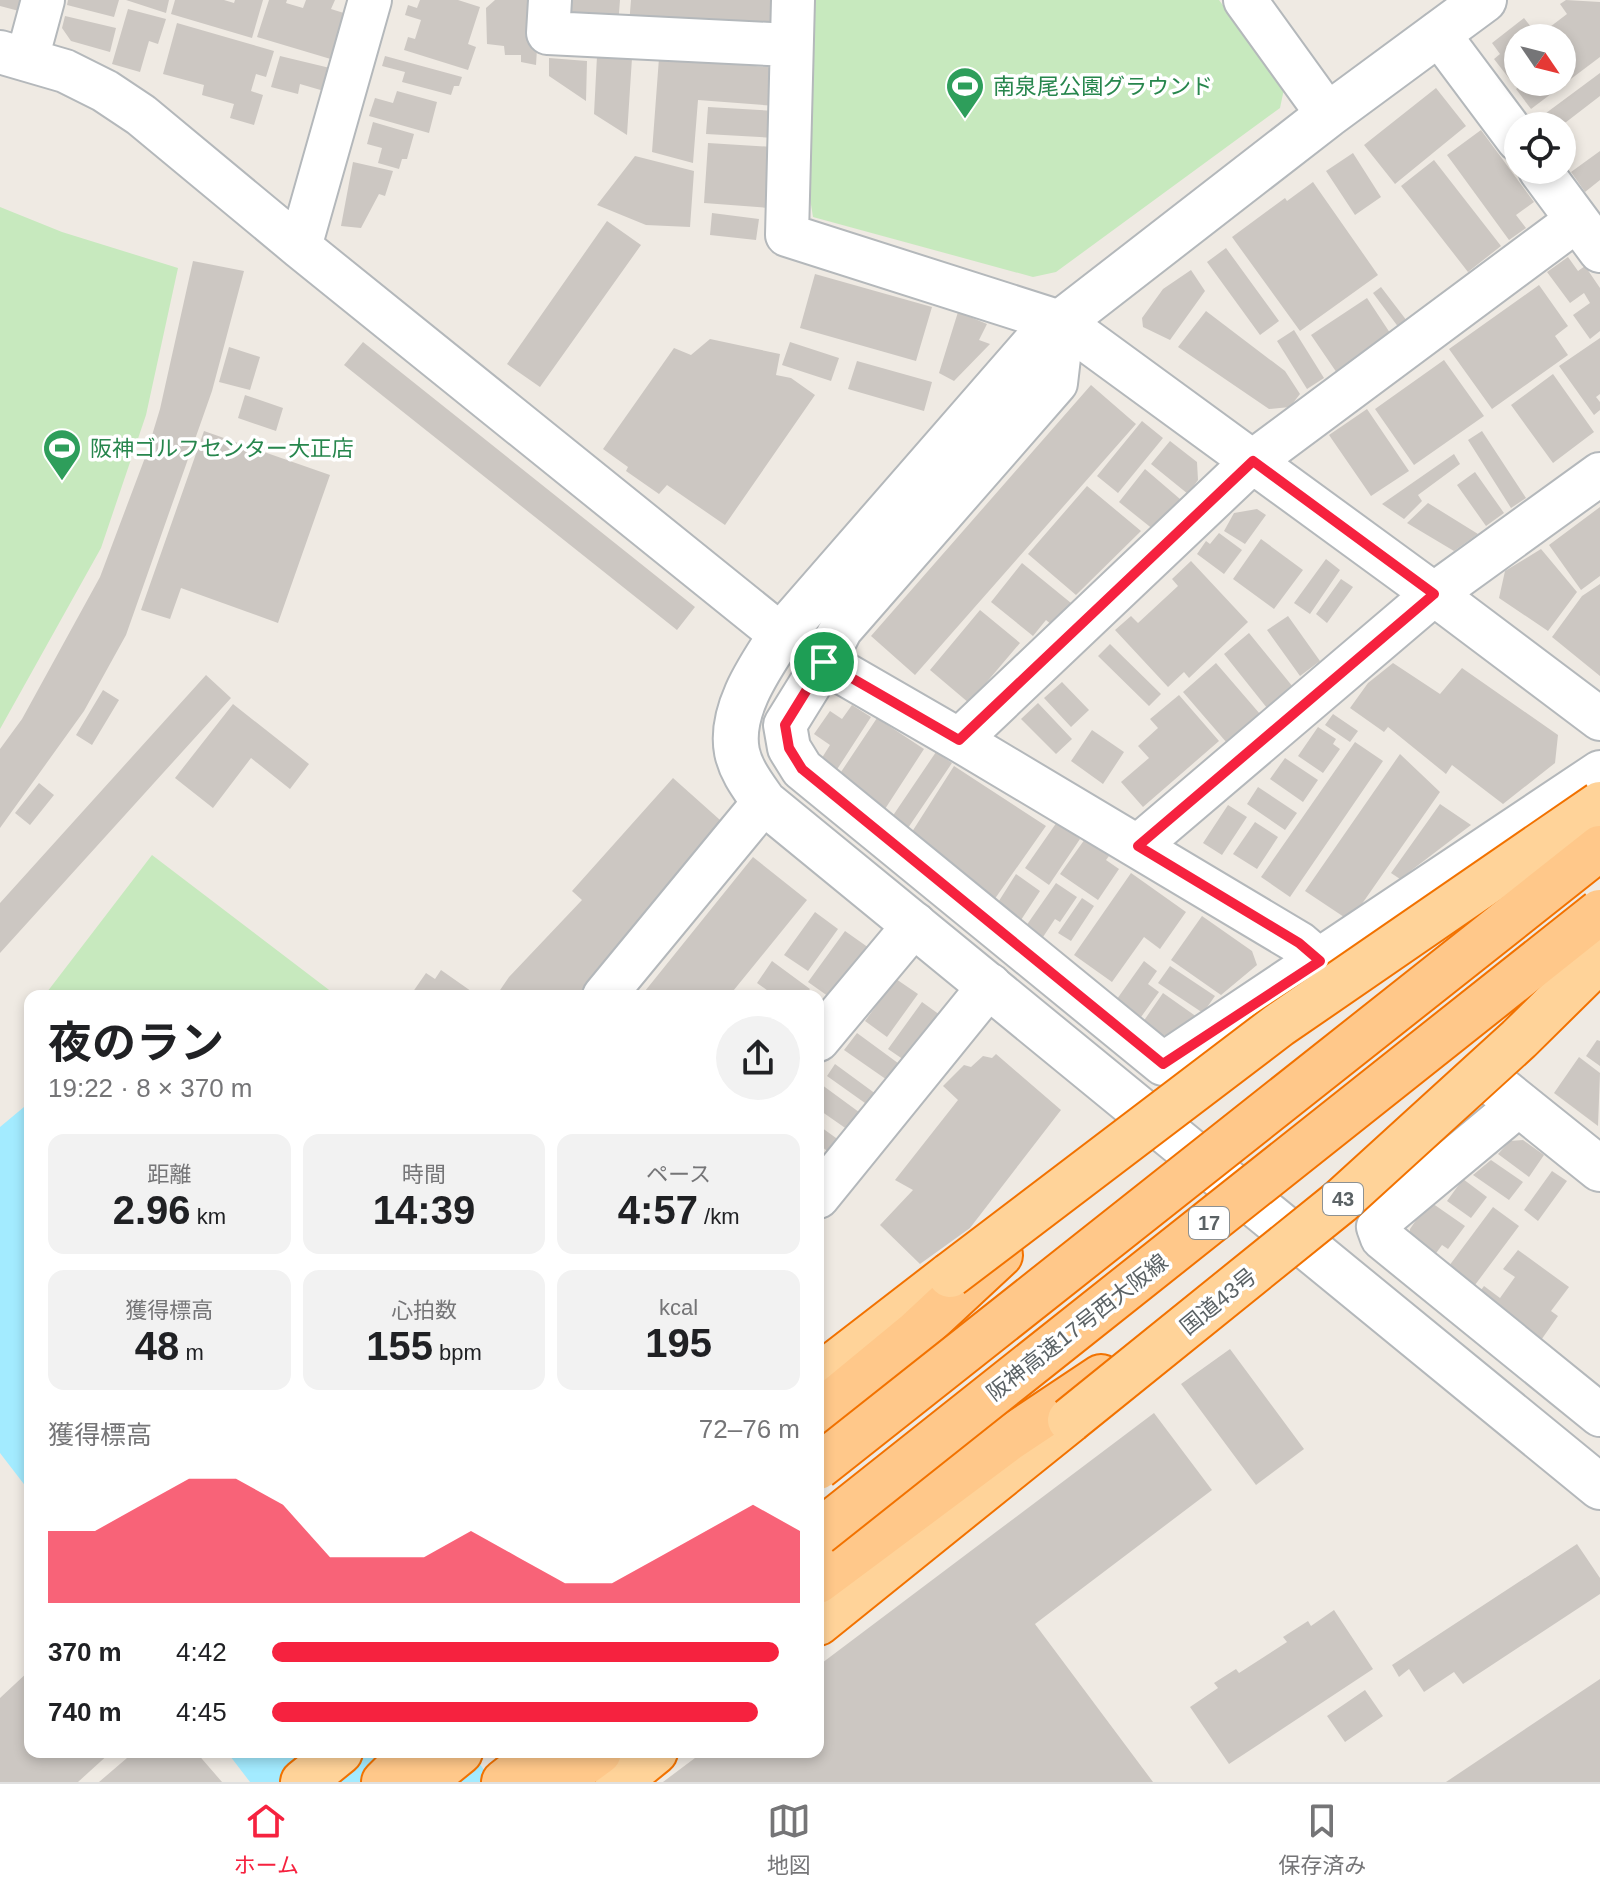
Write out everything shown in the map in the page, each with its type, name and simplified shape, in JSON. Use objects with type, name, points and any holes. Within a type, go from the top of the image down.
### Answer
[{"type":"highway","points":[[824,1372],[1279,1025],[1600,804]]},
{"type":"highway","name":"17","points":[[824,1462],[1600,848]]},
{"type":"highway","name":"阪神高速17号西大阪線","points":[[824,1528],[1600,912]]},
{"type":"highway","name":"国道43号","points":[[824,1618],[1351,1192],[1519,1039],[1600,959]]},
{"type":"highway","points":[[824,1409],[915,1334],[1133,1135]]},
{"type":"highway","points":[[824,1577],[1008,1439],[1234,1287]]},
{"type":"highway","points":[[303,1782],[333,1758]]},
{"type":"highway","points":[[384,1782],[408,1758]]},
{"type":"highway","points":[[423,1782],[453,1758]]},
{"type":"highway","points":[[504,1782],[534,1758]]},
{"type":"highway","points":[[558,1782],[591,1758]]},
{"type":"highway","points":[[618,1782],[648,1758]]},
{"type":"street","points":[[43,0],[14,56],[65,71],[105,91],[141,115],[781,635]]},
{"type":"street","points":[[300,247],[370,0]]},
{"type":"street","points":[[550,0],[548,33],[790,45]]},
{"type":"street","points":[[793,0],[787,235],[1063,323],[1600,719]]},
{"type":"street","points":[[1245,0],[1328,115]]},
{"type":"street","points":[[1484,0],[1328,115],[1038,340],[781,635],[757,673],[738,723],[737,751],[746,778],[764,802],[1600,1487]]},
{"type":"street","points":[[1438,33],[1504,121]]},
{"type":"street","points":[[959,740],[1253,461],[1588,235],[1550,184]]},
{"type":"street","points":[[1063,323],[1056,383],[841,629],[785,725],[789,748],[802,769],[1156,1055],[1163,1064],[1600,772]]},
{"type":"street","points":[[1138,846],[1434,594],[1600,474]]},
{"type":"street","points":[[824,662],[1299,943],[1320,961]]},
{"type":"street","points":[[609,990],[764,802]]},
{"type":"street","points":[[824,1033],[915,924]]},
{"type":"street","points":[[824,1190],[990,985]]},
{"type":"street","points":[[1600,991],[1378,1227],[1382,1238],[1600,1415]]},
{"type":"street","points":[[1294,1236],[1504,1091]]},
{"type":"street","points":[[1504,1091],[1600,1169]]},
{"type":"green space","points":[[813,0],[1219,0],[1284,89],[1280,108],[1056,272],[1033,277],[813,217],[808,186]]},
{"type":"green space","name":"阪神ゴルフセンター大正店","points":[[0,207],[62,232],[178,268],[146,415],[101,548],[0,729]]},
{"type":"green space","points":[[152,855],[329,990],[49,990]]},
{"type":"water","points":[[24,1107],[24,1484],[0,1453],[0,1127]]},
{"type":"water","points":[[232,1758],[475,1758],[493,1782],[250,1782]]},
{"type":"building","points":[[0,0],[22,0],[19,11],[0,6]]},
{"type":"building","points":[[68,0],[119,0],[114,17],[67,5]]},
{"type":"building","points":[[126,0],[169,0],[166,13]]},
{"type":"building","points":[[175,0],[224,0],[234,3],[235,0],[263,0],[252,38],[171,14]]},
{"type":"building","points":[[269,0],[287,0],[286,3],[303,8],[306,0],[335,0],[331,9],[347,14],[334,60],[257,37]]},
{"type":"building","points":[[420,0],[458,0],[480,7],[468,44],[476,47],[468,70],[404,50],[408,37],[415,39],[421,20],[405,15],[408,5],[417,8]]},
{"type":"building","points":[[495,0],[540,0],[536,65],[521,62],[521,55],[505,55],[504,46],[487,44],[486,8]]},
{"type":"building","points":[[571,0],[620,0],[618,26],[570,15]]},
{"type":"building","points":[[631,0],[787,0],[785,24],[629,25]]},
{"type":"building","points":[[1566,0],[1600,2],[1600,57],[1576,75],[1576,24],[1554,24],[1567,14],[1560,4]]},
{"type":"building","points":[[128,9],[166,19],[158,44],[149,41],[140,72],[112,64]]},
{"type":"building","points":[[65,16],[116,28],[110,52],[71,41],[62,28]]},
{"type":"building","points":[[177,23],[274,51],[266,77],[256,74],[251,91],[263,95],[254,125],[230,118],[234,104],[202,95],[204,85],[163,74]]},
{"type":"building","points":[[1504,34],[1504,72],[1494,59],[1500,54],[1492,43]]},
{"type":"building","points":[[280,56],[330,68],[324,91],[300,84],[298,94],[271,87]]},
{"type":"building","points":[[385,56],[462,77],[459,86],[454,86],[451,95],[402,82],[405,72],[382,66]]},
{"type":"building","points":[[597,56],[632,58],[627,135],[594,114]]},
{"type":"building","points":[[549,58],[587,61],[586,101],[549,76]]},
{"type":"building","points":[[659,58],[779,68],[776,106],[698,100],[693,163],[652,152]]},
{"type":"building","points":[[1600,73],[1600,96],[1576,114],[1576,112],[1547,112],[1569,96],[1576,96],[1576,91]]},
{"type":"building","points":[[1436,88],[1466,126],[1395,184],[1364,145]]},
{"type":"building","points":[[397,91],[437,102],[429,133],[369,116],[375,98],[393,103]]},
{"type":"building","points":[[1521,96],[1548,96],[1531,109]]},
{"type":"building","points":[[708,107],[776,111],[775,138],[706,134]]},
{"type":"building","points":[[373,122],[414,134],[407,159],[402,159],[399,169],[378,163],[382,148],[367,144]]},
{"type":"building","points":[[1481,130],[1504,161],[1504,184],[1521,184],[1534,202],[1516,215],[1526,228],[1509,240],[1447,155]]},
{"type":"building","points":[[708,143],[773,147],[769,208],[704,203]]},
{"type":"building","points":[[1600,151],[1600,180],[1585,192],[1576,179],[1576,168]]},
{"type":"building","points":[[1353,153],[1381,197],[1355,215],[1326,171]]},
{"type":"building","points":[[635,156],[694,171],[690,227],[646,225],[597,205]]},
{"type":"building","points":[[1434,160],[1501,246],[1468,272],[1401,186]]},
{"type":"building","points":[[353,162],[393,171],[385,196],[379,194],[361,228],[341,226]]},
{"type":"building","points":[[1313,182],[1378,275],[1300,331],[1232,237],[1285,198],[1287,201]]},
{"type":"building","points":[[712,213],[759,219],[756,240],[710,235]]},
{"type":"building","points":[[607,221],[641,245],[540,387],[507,364]]},
{"type":"building","points":[[1226,248],[1279,321],[1260,335],[1207,262]]},
{"type":"building","points":[[1568,257],[1578,271],[1585,266],[1600,288],[1600,331],[1590,339],[1573,315],[1590,303],[1584,293],[1570,303],[1547,272]]},
{"type":"building","points":[[193,261],[244,271],[212,391],[126,635],[84,711],[0,828],[0,749],[22,719],[100,577],[160,409]]},
{"type":"building","points":[[1191,270],[1205,291],[1170,340],[1143,327],[1142,318],[1163,289]]},
{"type":"building","points":[[815,274],[932,307],[916,361],[800,328]]},
{"type":"building","points":[[1539,285],[1568,326],[1555,336],[1568,355],[1492,409],[1449,349]]},
{"type":"building","points":[[1381,287],[1407,321],[1399,328],[1373,293]]},
{"type":"building","points":[[1367,298],[1392,336],[1337,373],[1311,335]]},
{"type":"building","points":[[1206,311],[1285,371],[1300,394],[1290,407],[1269,409],[1178,347]]},
{"type":"building","points":[[958,312],[987,324],[979,340],[990,344],[954,381],[939,373]]},
{"type":"building","points":[[1294,330],[1324,378],[1307,389],[1277,341]]},
{"type":"building","points":[[1600,338],[1600,394],[1596,397],[1600,410],[1594,415],[1559,366]]},
{"type":"building","points":[[710,339],[780,354],[776,375],[791,378],[815,395],[725,525],[667,485],[659,494],[626,471],[628,467],[603,449],[674,348],[691,355]]},
{"type":"building","points":[[363,342],[695,607],[677,630],[344,365]]},
{"type":"building","points":[[790,342],[839,358],[831,381],[782,365]]},
{"type":"building","points":[[229,347],[260,357],[250,390],[219,382]]},
{"type":"building","points":[[1444,360],[1484,416],[1414,465],[1375,409]]},
{"type":"building","points":[[857,361],[932,382],[924,411],[848,389]]},
{"type":"building","points":[[1553,374],[1594,432],[1553,463],[1511,405]]},
{"type":"building","points":[[1091,385],[1136,424],[915,675],[871,636]]},
{"type":"building","points":[[245,395],[283,408],[276,431],[238,418]]},
{"type":"building","points":[[1367,409],[1409,471],[1371,496],[1329,435]]},
{"type":"building","points":[[1142,421],[1163,438],[1118,493],[1097,476]]},
{"type":"building","points":[[204,431],[330,475],[278,623],[181,588],[170,619],[141,610]]},
{"type":"building","points":[[1482,431],[1526,498],[1511,508],[1468,440]]},
{"type":"building","points":[[1170,441],[1197,462],[1198,480],[1188,494],[1151,464]]},
{"type":"building","points":[[1454,454],[1460,464],[1418,495],[1422,501],[1404,519],[1382,504]]},
{"type":"building","points":[[1145,469],[1180,499],[1154,530],[1119,502]]},
{"type":"building","points":[[1475,472],[1504,513],[1486,526],[1457,485]]},
{"type":"building","points":[[1087,486],[1141,531],[1076,595],[1028,554]]},
{"type":"building","points":[[1428,503],[1478,534],[1454,551],[1407,523]]},
{"type":"building","points":[[1600,507],[1600,576],[1581,590],[1549,545]]},
{"type":"building","points":[[1257,509],[1266,515],[1245,544],[1224,531],[1234,513]]},
{"type":"building","points":[[1219,533],[1242,550],[1224,574],[1197,554],[1206,541],[1210,544]]},
{"type":"building","points":[[1261,539],[1303,570],[1274,609],[1233,579]]},
{"type":"building","points":[[1541,549],[1577,592],[1548,631],[1499,598],[1505,571]]},
{"type":"building","points":[[1326,559],[1340,570],[1310,614],[1294,603]]},
{"type":"building","points":[[1191,561],[1248,622],[1189,678],[1184,672],[1168,687],[1115,630],[1131,616],[1138,623],[1178,586],[1172,579]]},
{"type":"building","points":[[1022,563],[1071,603],[1053,626],[1046,620],[1033,636],[991,602]]},
{"type":"building","points":[[1341,579],[1353,587],[1327,623],[1316,614]]},
{"type":"building","points":[[1600,584],[1600,676],[1552,637],[1582,596]]},
{"type":"building","points":[[980,610],[1020,643],[969,703],[930,670]]},
{"type":"building","points":[[1288,616],[1320,661],[1300,676],[1267,630]]},
{"type":"building","points":[[1249,633],[1293,687],[1267,708],[1224,654]]},
{"type":"building","points":[[1110,644],[1161,694],[1149,706],[1098,656]]},
{"type":"building","points":[[1216,663],[1260,714],[1227,743],[1183,692]]},
{"type":"building","points":[[1393,663],[1440,694],[1462,668],[1558,735],[1555,763],[1503,804],[1452,765],[1446,774],[1388,727],[1384,732],[1350,708],[1368,683]]},
{"type":"building","points":[[206,675],[231,698],[0,953],[0,903]]},
{"type":"building","points":[[1062,682],[1089,710],[1071,727],[1044,698]]},
{"type":"building","points":[[103,690],[119,700],[92,745],[76,735]]},
{"type":"building","points":[[1179,695],[1219,741],[1143,807],[1121,782],[1149,758],[1138,746],[1158,728],[1150,719]]},
{"type":"building","points":[[1038,703],[1072,739],[1056,754],[1021,719]]},
{"type":"building","points":[[233,704],[309,764],[290,789],[251,758],[213,808],[175,778]]},
{"type":"building","points":[[852,705],[871,717],[836,771],[820,761],[830,745],[814,734],[830,711],[842,719]]},
{"type":"building","points":[[1333,714],[1358,731],[1350,742],[1325,725]]},
{"type":"building","points":[[877,718],[924,749],[885,809],[837,778]]},
{"type":"building","points":[[1318,727],[1336,739],[1333,744],[1340,749],[1323,773],[1298,756]]},
{"type":"building","points":[[1092,730],[1124,752],[1103,784],[1071,761]]},
{"type":"building","points":[[1355,742],[1383,761],[1290,897],[1261,877]]},
{"type":"building","points":[[936,752],[952,763],[908,828],[892,817]]},
{"type":"building","points":[[1400,754],[1440,792],[1350,921],[1305,891]]},
{"type":"building","points":[[1285,758],[1318,780],[1303,802],[1270,779]]},
{"type":"building","points":[[954,766],[1046,826],[994,900],[910,835]]},
{"type":"building","points":[[673,778],[729,828],[594,990],[500,990],[582,900],[572,891]]},
{"type":"building","points":[[39,783],[54,795],[30,825],[15,813]]},
{"type":"building","points":[[1258,787],[1297,813],[1285,830],[1247,804]]},
{"type":"building","points":[[1440,804],[1471,825],[1400,879],[1391,873]]},
{"type":"building","points":[[1228,805],[1247,817],[1222,855],[1203,843]]},
{"type":"building","points":[[1057,822],[1080,839],[1049,885],[1025,868]]},
{"type":"building","points":[[1255,822],[1278,837],[1257,869],[1233,854]]},
{"type":"building","points":[[1085,839],[1109,856],[1106,860],[1119,869],[1098,900],[1060,874]]},
{"type":"building","points":[[753,857],[807,900],[734,990],[646,990]]},
{"type":"building","points":[[1131,873],[1186,912],[1160,949],[1144,937],[1112,982],[1074,955]]},
{"type":"building","points":[[1016,874],[1040,891],[1021,920],[997,904]]},
{"type":"building","points":[[1056,883],[1077,897],[1060,922],[1055,919],[1043,937],[1026,926]]},
{"type":"building","points":[[1082,898],[1094,906],[1071,941],[1058,933]]},
{"type":"building","points":[[815,912],[838,929],[808,971],[784,955]]},
{"type":"building","points":[[1202,916],[1252,951],[1257,965],[1221,995],[1171,960]]},
{"type":"building","points":[[845,931],[869,948],[832,999],[824,990],[808,982]]},
{"type":"building","points":[[772,961],[810,989],[767,990],[757,983]]},
{"type":"building","points":[[1144,961],[1157,971],[1148,984],[1159,992],[1141,1017],[1117,999]]},
{"type":"building","points":[[1170,966],[1215,996],[1203,1013],[1158,983]]},
{"type":"building","points":[[441,970],[469,990],[414,990],[426,973],[435,979]]},
{"type":"building","points":[[896,979],[918,994],[887,1037],[865,1021]]},
{"type":"building","points":[[1163,993],[1197,1017],[1188,1030],[1162,1036],[1143,1022]]},
{"type":"building","points":[[922,1002],[940,1015],[907,1062],[888,1049]]},
{"type":"building","points":[[857,1033],[902,1066],[890,1082],[844,1050]]},
{"type":"building","points":[[1597,1040],[1600,1041],[1600,1066],[1586,1056]]},
{"type":"building","points":[[996,1054],[1061,1110],[970,1228],[920,1264],[880,1225],[913,1190],[895,1180],[958,1100],[943,1086],[964,1065],[971,1067],[983,1056],[992,1058]]},
{"type":"building","points":[[1579,1057],[1600,1073],[1598,1126],[1554,1093]]},
{"type":"building","points":[[835,1064],[880,1097],[872,1108],[827,1076]]},
{"type":"building","points":[[824,1086],[863,1115],[851,1132],[824,1113]]},
{"type":"building","points":[[824,1129],[843,1143],[834,1156],[824,1148]]},
{"type":"building","points":[[1523,1140],[1544,1155],[1529,1177],[1498,1154],[1510,1141]]},
{"type":"building","points":[[1491,1160],[1523,1182],[1509,1200],[1473,1175]]},
{"type":"building","points":[[1552,1171],[1567,1181],[1538,1221],[1524,1210]]},
{"type":"building","points":[[1463,1179],[1487,1197],[1471,1218],[1447,1201]]},
{"type":"building","points":[[1429,1201],[1465,1226],[1448,1249],[1442,1245],[1434,1256],[1410,1239],[1410,1229]]},
{"type":"building","points":[[1493,1207],[1519,1226],[1472,1289],[1446,1270]]},
{"type":"building","points":[[1518,1250],[1569,1287],[1551,1311],[1558,1316],[1539,1343],[1475,1298],[1484,1286],[1500,1298],[1515,1277],[1503,1269]]},
{"type":"building","points":[[1230,1349],[1304,1449],[1256,1485],[1181,1384]]},
{"type":"building","points":[[1154,1413],[1212,1490],[1035,1624],[1153,1782],[663,1782],[695,1758],[824,1758],[824,1661]]},
{"type":"building","points":[[1577,1544],[1600,1578],[1600,1594],[1463,1684],[1454,1672],[1424,1692],[1409,1669],[1399,1677],[1392,1665]]},
{"type":"building","points":[[1334,1610],[1373,1669],[1229,1764],[1190,1707],[1218,1688],[1214,1683],[1236,1669],[1239,1673],[1287,1642],[1283,1637],[1308,1621],[1311,1626]]},
{"type":"building","points":[[24,1676],[24,1758],[104,1758],[78,1782],[0,1782],[0,1698]]},
{"type":"building","points":[[1600,1679],[1600,1782],[1446,1782]]},
{"type":"building","points":[[1365,1690],[1383,1716],[1345,1742],[1327,1716]]},
{"type":"building","points":[[127,1758],[201,1758],[222,1782],[99,1782]]},
{"type":"place","name":"南泉尾公園グラウンド","points":[[965,120]]},
{"type":"place","name":"阪神ゴルフセンター大正店","points":[[62,482]]},
{"type":"route","points":[[1253,461],[1434,594],[1138,846],[1299,943],[1320,961],[1163,1064],[1156,1055],[802,769],[789,748],[785,725],[824,662],[959,740],[1253,461]]}]
